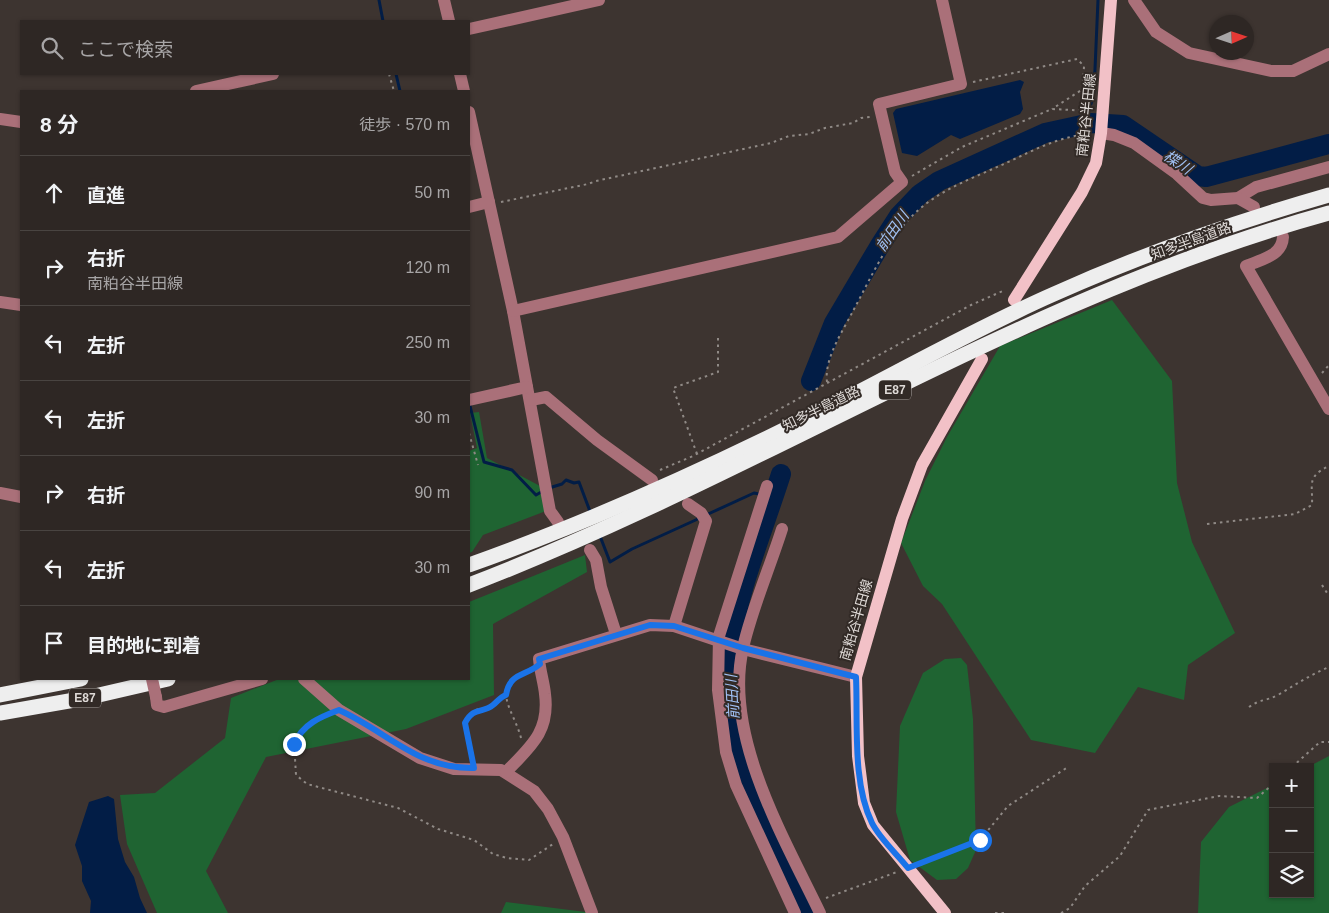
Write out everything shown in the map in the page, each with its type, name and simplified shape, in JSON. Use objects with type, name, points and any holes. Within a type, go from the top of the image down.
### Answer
[{"type":"highway","name":"知多半島道路","points":[[470,565],[523,546],[690,475],[1053,294],[1158,251],[1276,210],[1329,195]]},
{"type":"highway","name":"知多半島道路","points":[[470,585],[529,562],[681,494],[1061,310],[1164,267],[1280,226],[1329,213]]},
{"type":"highway","name":"E87","points":[[0,695],[75,680]]},
{"type":"highway","name":"E87","points":[[0,713],[86,698],[164,680]]},
{"type":"main road","name":"南粕谷半田線","points":[[1017,295],[1082,192],[1096,163],[1101,131],[1111,0]]},
{"type":"main road","name":"南粕谷半田線","points":[[945,913],[873,825],[864,803],[858,756],[856,677],[902,519],[922,465],[982,359]]},
{"type":"street","points":[[444,0],[448,20]]},
{"type":"street","points":[[470,29],[600,0]]},
{"type":"street","points":[[514,310],[838,237],[902,182],[895,172],[879,104],[961,84],[942,0]]},
{"type":"street","points":[[1134,0],[1156,32],[1189,54],[1271,71],[1293,71],[1329,54]]},
{"type":"street","points":[[201,90],[268,75]]},
{"type":"street","points":[[460,75],[464,90]]},
{"type":"street","points":[[470,117],[514,310],[550,511],[558,522]]},
{"type":"street","points":[[0,120],[20,122]]},
{"type":"street","points":[[1101,131],[1114,134],[1134,143],[1177,174],[1203,198],[1211,200],[1238,198],[1256,187],[1329,167]]},
{"type":"street","points":[[1238,198],[1254,207]]},
{"type":"street","points":[[470,207],[489,203]]},
{"type":"street","points":[[1283,237],[1280,249],[1276,253],[1246,266],[1329,409]]},
{"type":"street","points":[[0,302],[20,305]]},
{"type":"street","points":[[470,400],[527,387]]},
{"type":"street","points":[[531,400],[546,397],[597,440],[649,478]]},
{"type":"street","points":[[767,486],[719,636],[718,690],[726,752],[736,785],[796,913]]},
{"type":"street","points":[[0,493],[20,497]]},
{"type":"street","points":[[674,626],[706,521],[701,513],[688,504]]},
{"type":"street","points":[[782,529],[743,648],[740,674],[743,715],[755,770],[766,801],[820,913]]},
{"type":"street","points":[[590,550],[596,560],[601,587],[616,634]]},
{"type":"street","points":[[506,772],[535,741],[542,730],[546,702],[539,659],[616,634],[650,625],[674,626],[743,648],[856,677]]},
{"type":"street","points":[[152,680],[157,704],[164,707],[258,680]]},
{"type":"street","points":[[305,680],[339,710],[420,758],[454,769],[474,768],[506,772],[540,799],[564,837],[592,913]]},
{"type":"path","points":[[902,182],[962,147],[1052,109],[1058,103],[1083,89],[1084,66],[1077,59],[961,84]]},
{"type":"path","points":[[389,75],[394,90]]},
{"type":"path","points":[[1052,109],[1102,113]]},
{"type":"path","points":[[489,203],[588,184],[696,158],[771,143],[799,133],[809,134],[825,128],[854,123],[861,118],[882,116]]},
{"type":"path","points":[[827,382],[826,374],[830,359],[856,306],[894,238],[921,207],[949,189],[1054,140],[1101,131]]},
{"type":"path","points":[[649,478],[697,454],[992,294],[1004,290],[1017,295]]},
{"type":"path","points":[[697,454],[673,388],[718,372],[718,335]]},
{"type":"path","points":[[470,436],[478,465]]},
{"type":"path","points":[[1207,524],[1295,514],[1305,510],[1312,505],[1311,483],[1314,476],[1329,466]]},
{"type":"path","points":[[1322,586],[1329,596]]},
{"type":"path","points":[[522,741],[508,706],[506,695],[508,685],[513,678],[532,672],[540,664]]},
{"type":"path","points":[[1249,707],[1259,700],[1276,696],[1302,678],[1329,667]]},
{"type":"path","points":[[474,768],[465,723],[476,710],[492,706],[506,695]]},
{"type":"path","points":[[339,710],[324,715],[309,724],[299,733],[294,744],[296,775],[307,784],[398,808],[438,828],[474,840],[493,854],[507,858],[529,860],[564,837]]},
{"type":"path","points":[[1296,763],[1320,742],[1329,742]]},
{"type":"path","points":[[826,898],[980,840],[1008,806],[1068,767]]},
{"type":"path","points":[[1061,913],[1070,908],[1085,886],[1120,856],[1148,810],[1219,796],[1257,798],[1269,788]]},
{"type":"path","points":[[995,913],[1007,913]]},
{"type":"green space","points":[[1112,300],[1172,381],[1177,483],[1192,542],[1235,633],[1188,665],[1184,700],[1138,687],[1095,753],[1031,740],[942,604],[923,586],[901,543],[925,481],[947,437],[1000,346]]},
{"type":"green space","points":[[479,412],[487,458],[540,486],[546,511],[483,535],[470,553],[470,451],[477,448],[470,413]]},
{"type":"green space","points":[[585,555],[587,572],[493,624],[494,695],[406,729],[266,757],[206,871],[228,913],[157,913],[127,844],[120,795],[155,793],[225,738],[231,698],[276,680],[470,680],[470,602]]},
{"type":"green space","points":[[961,658],[967,665],[973,719],[976,850],[968,868],[956,879],[937,880],[910,860],[896,812],[900,726],[923,673],[945,659]]},
{"type":"green space","points":[[1329,756],[1329,913],[1198,913],[1201,842],[1229,807],[1269,787],[1269,898],[1314,898],[1314,764]]},
{"type":"green space","points":[[506,902],[586,912],[587,913],[501,913]]},
{"type":"water","points":[[1020,80],[1024,82],[1020,92],[1023,109],[1020,114],[960,139],[951,135],[917,156],[902,153],[893,113],[896,109]]},
{"type":"water","points":[[108,796],[114,799],[118,839],[125,862],[134,877],[147,913],[90,913],[91,901],[82,881],[82,866],[75,845],[89,802]]},
{"type":"waterway","points":[[379,0],[383,20]]},
{"type":"waterway","points":[[1091,104],[1094,92],[1098,0]]},
{"type":"waterway","points":[[396,75],[400,90]]},
{"type":"waterway","name":"前田川","points":[[811,381],[834,323],[879,247],[899,216],[920,194],[939,181],[1045,133],[1091,123],[1123,125],[1198,176],[1206,177],[1329,144]]},
{"type":"waterway","points":[[470,406],[484,462],[512,470],[536,495],[543,491]]},
{"type":"waterway","name":"前田川","points":[[781,474],[739,604],[730,648],[728,684],[731,718],[750,786],[808,913]]},
{"type":"waterway","points":[[549,488],[562,484],[566,480],[574,483],[579,482],[591,514]]},
{"type":"waterway","points":[[706,515],[754,493],[759,494]]},
{"type":"waterway","points":[[600,536],[610,562],[632,549],[700,518]]},
{"type":"route","points":[[294,744],[299,733],[309,724],[324,715],[339,710],[353,716],[420,758],[454,769],[474,768],[465,723],[468,716],[476,710],[492,706],[502,696],[506,695],[508,685],[513,678],[532,672],[540,664],[539,659],[650,625],[674,626],[743,648],[856,677],[858,756],[864,803],[873,825],[908,868],[925,863],[980,840]]},
{"type":"water label","name":"楪川","points":[[1178,162]]}]
